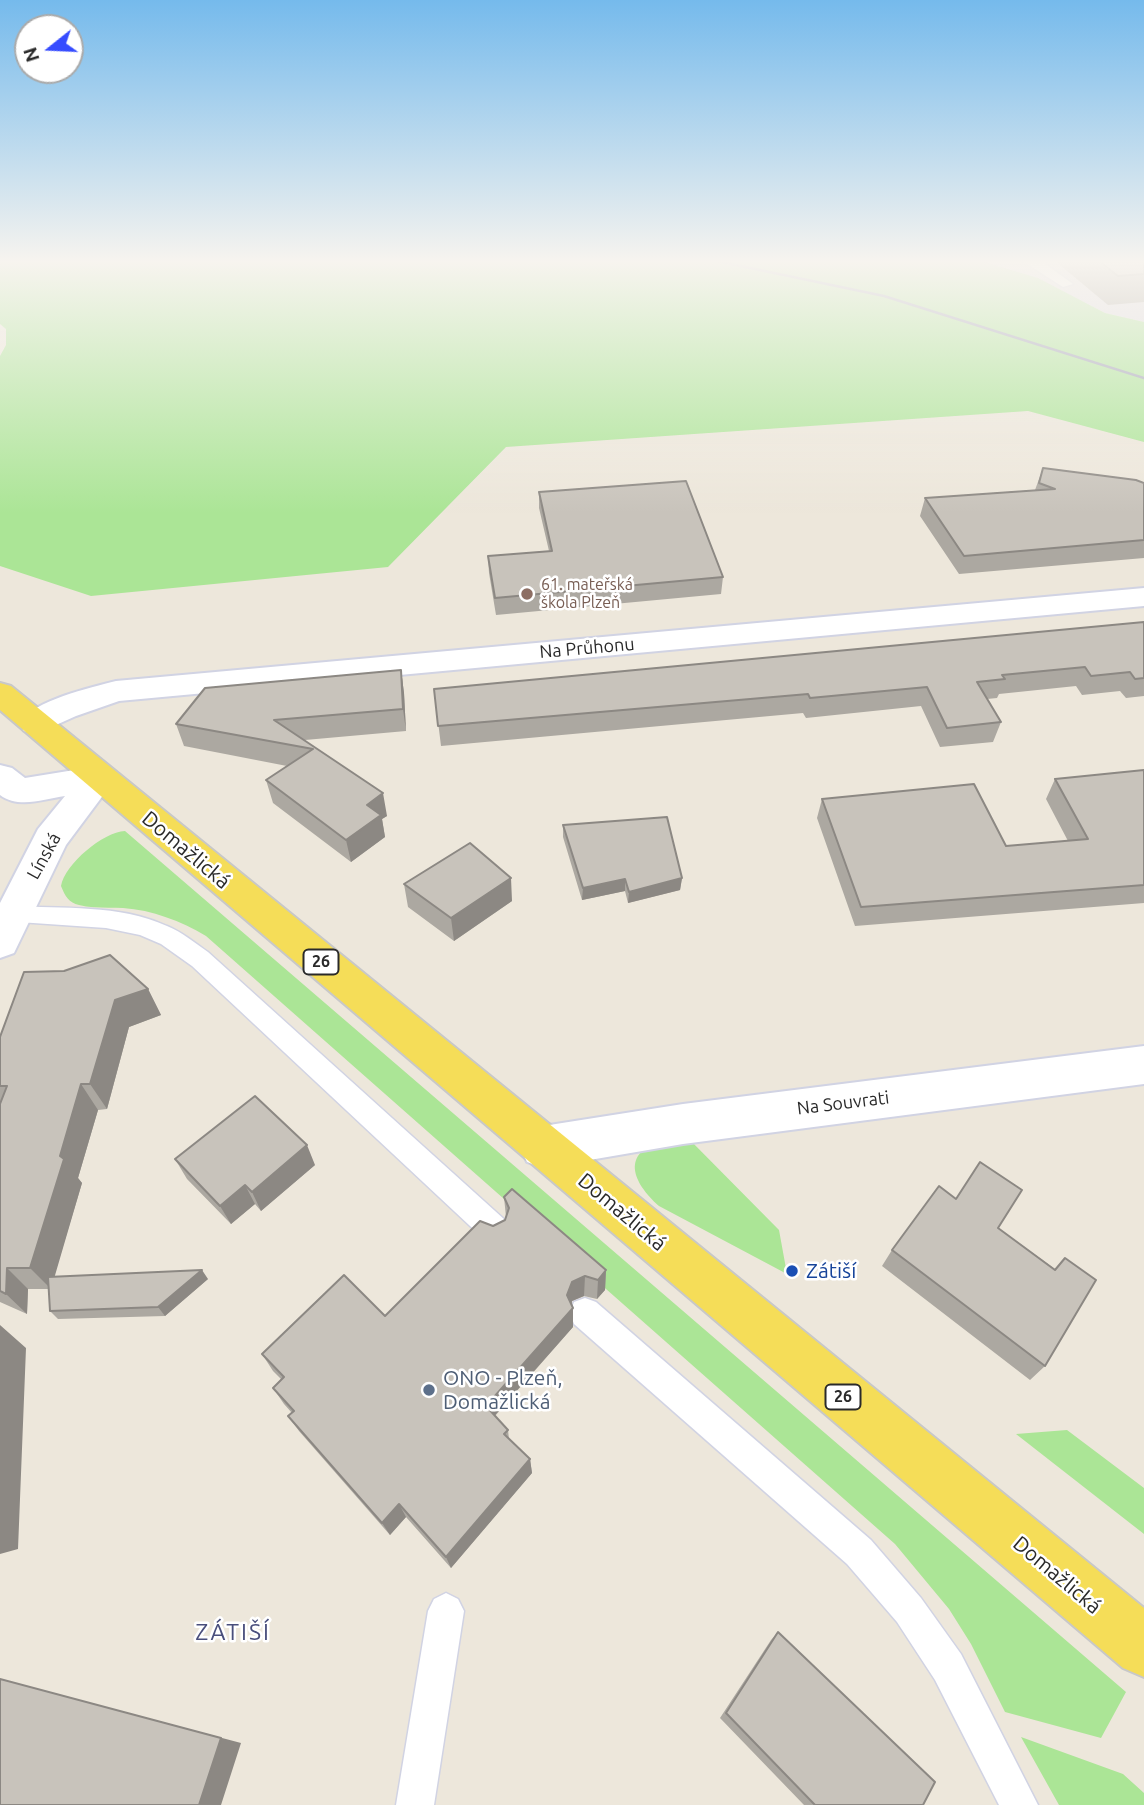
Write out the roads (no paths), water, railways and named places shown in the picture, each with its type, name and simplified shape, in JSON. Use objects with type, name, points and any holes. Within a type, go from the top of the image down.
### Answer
[{"type":"main road","name":"Domažlická","points":[[0,693],[1144,1647]]},
{"type":"street","name":"Na Průhonu","points":[[36,723],[64,708],[117,691],[1144,597]]},
{"type":"street","points":[[0,777],[19,791],[99,778]]},
{"type":"street","name":"Línská","points":[[6,929],[51,838],[99,778]]},
{"type":"street","name":"Na Souvrati","points":[[543,1147],[683,1124],[1144,1065]]},
{"type":"lane","points":[[6,929],[130,922],[160,933],[200,959],[495,1230]]},
{"type":"lane","points":[[585,1313],[859,1552],[909,1610],[948,1667],[1019,1805]]},
{"type":"lane","points":[[415,1805],[446,1611]]},
{"type":"railway","points":[[1037,344],[1144,378]]},
{"type":"place","name":"61. mateřská škola Plzeň","points":[[527,594]]},
{"type":"place","name":"Zátiší","points":[[792,1271]]},
{"type":"place","name":"ONO - Plzeň, Domažlická","points":[[429,1390]]},
{"type":"district","name":"ZÁTIŠÍ","points":[[233,1632]]}]
